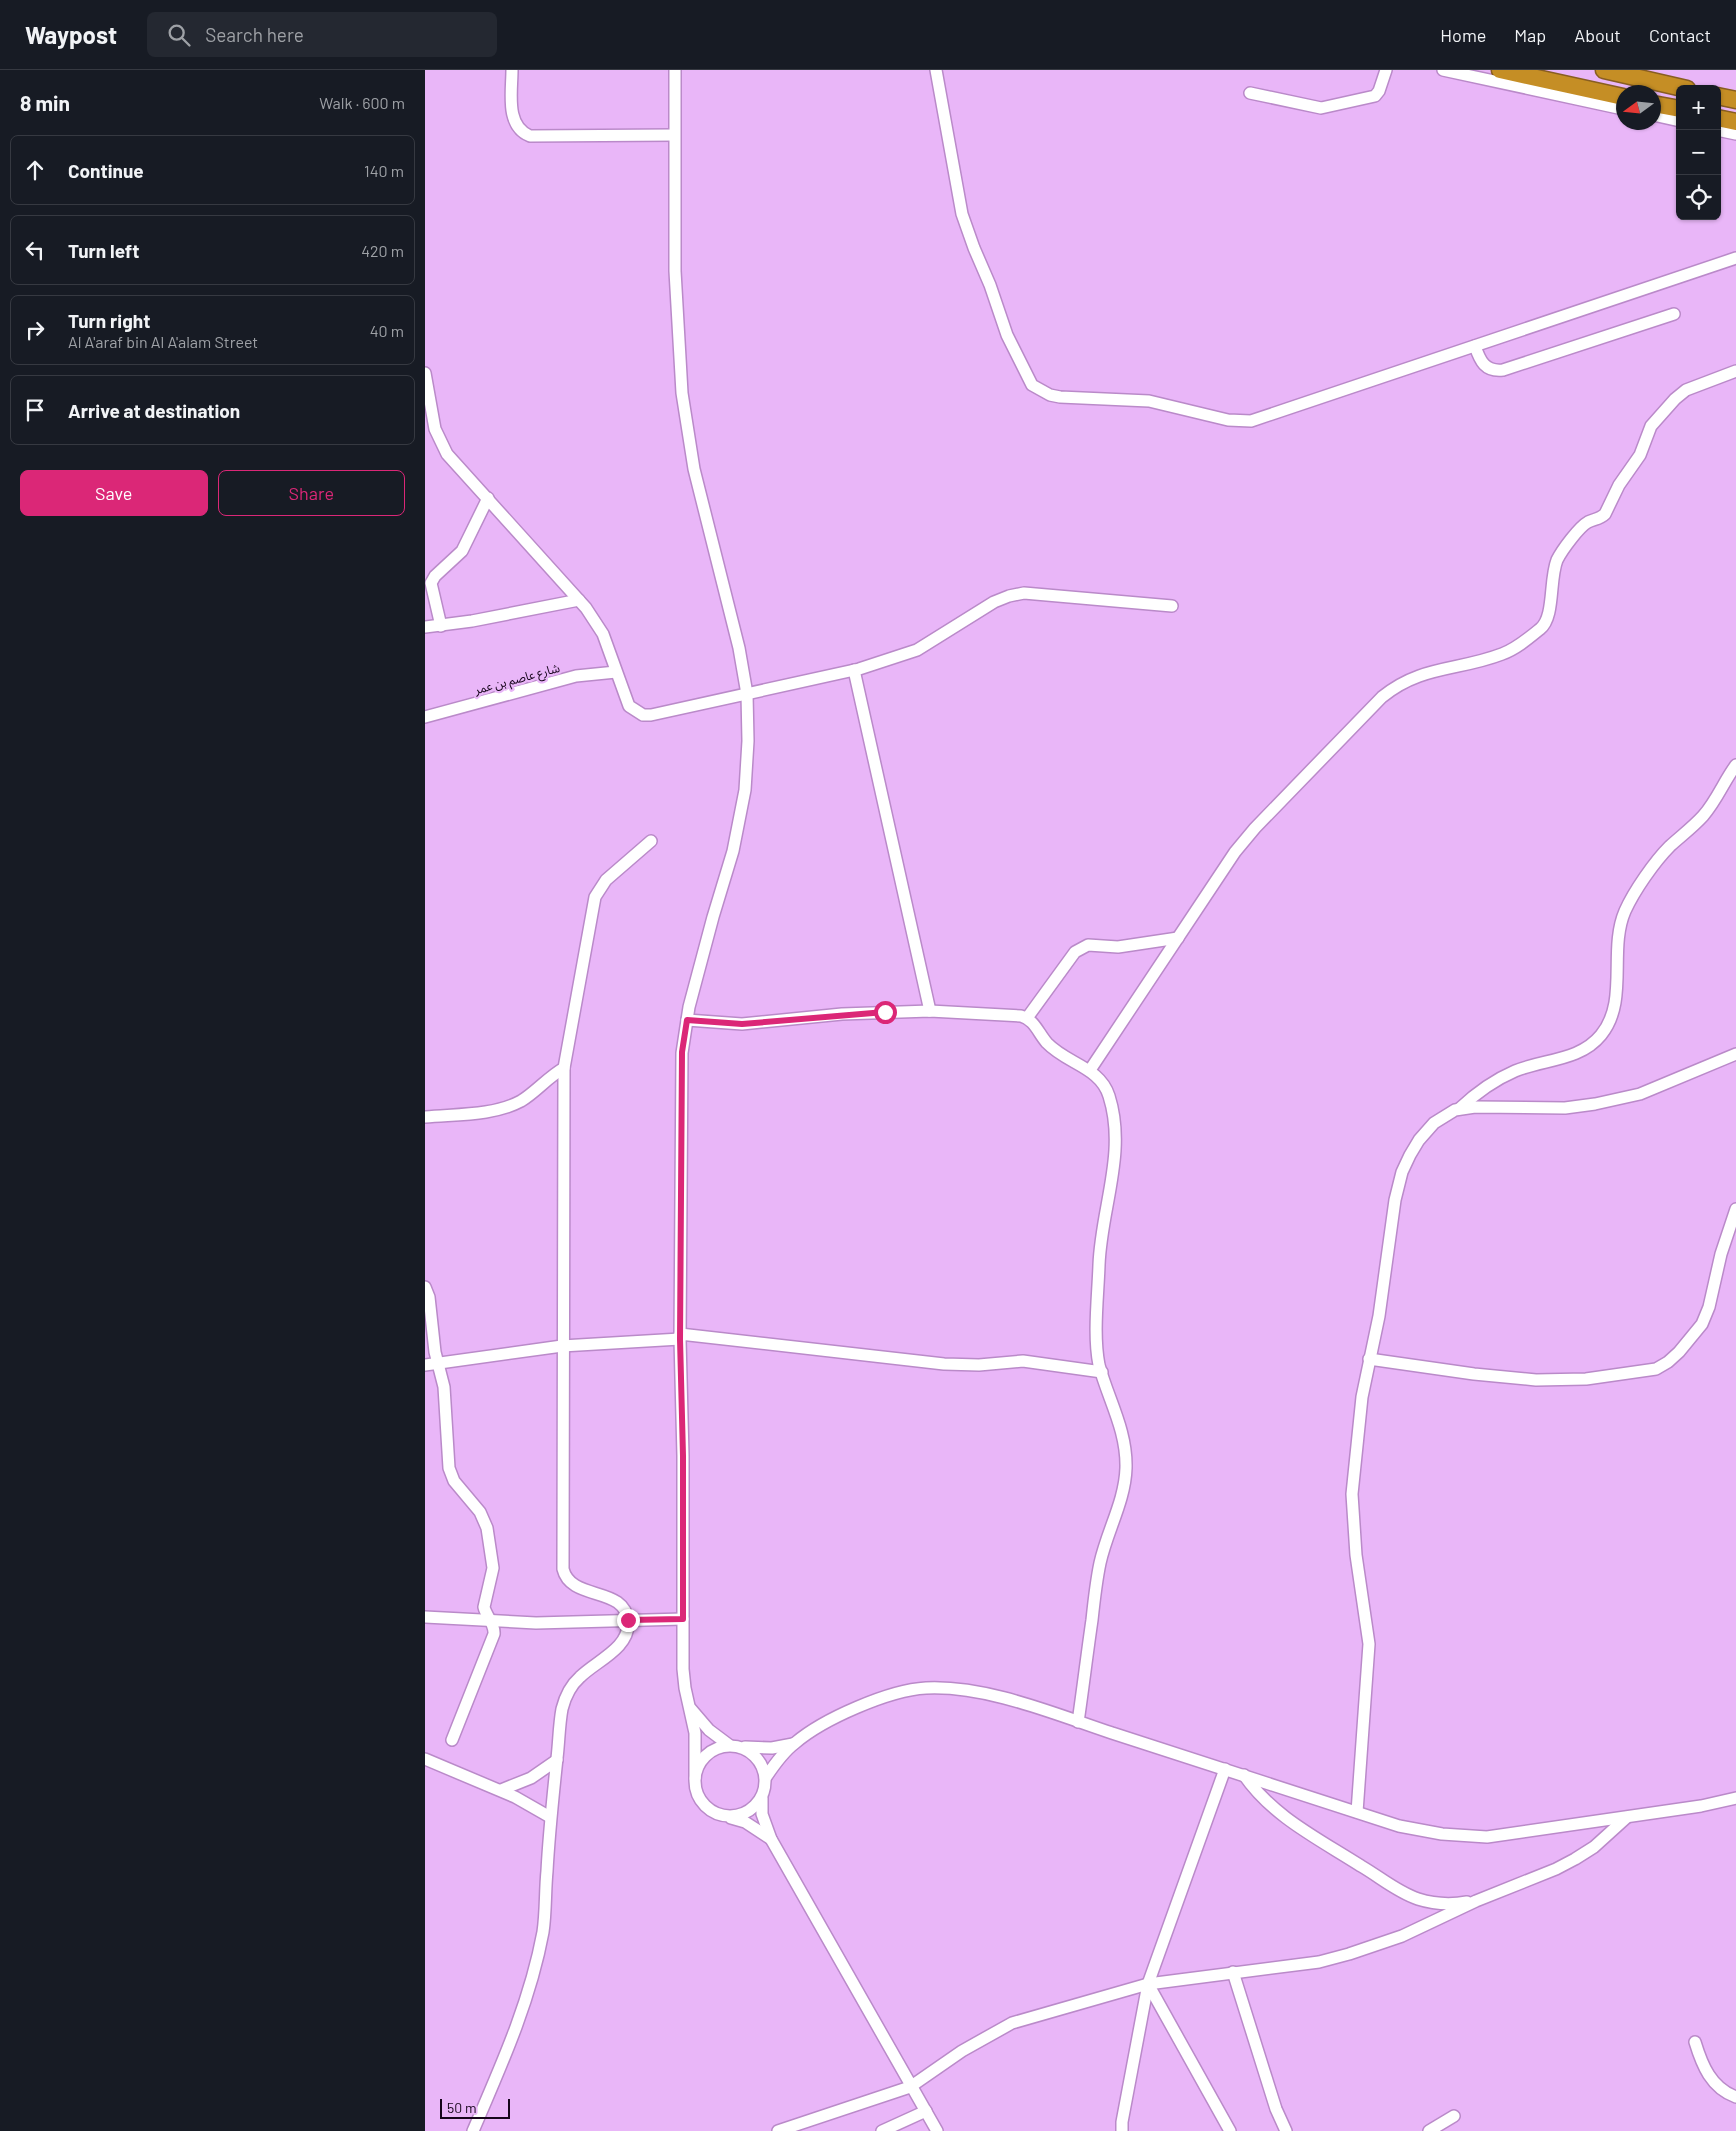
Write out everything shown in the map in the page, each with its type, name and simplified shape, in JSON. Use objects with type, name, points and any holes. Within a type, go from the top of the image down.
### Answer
[{"type":"highway","points":[[1499,70],[1616,95]]},
{"type":"highway","points":[[1604,70],[1676,86]]},
{"type":"highway","points":[[1721,97],[1736,100]]},
{"type":"highway","points":[[1661,106],[1676,109]]},
{"type":"highway","points":[[1721,119],[1736,122]]},
{"type":"street","points":[[512,70],[513,116],[519,130],[530,136],[674,134]]},
{"type":"street","points":[[675,70],[675,271],[682,393],[694,469],[739,648],[747,694],[748,740],[745,790],[733,851],[689,1007],[682,1052],[680,1337],[683,1456],[683,1669],[697,1745],[695,1778],[696,1789],[700,1799],[707,1808],[716,1814],[745,1822],[771,1839]]},
{"type":"street","points":[[936,70],[962,214],[990,285],[1007,336],[1032,385],[1050,395],[1070,399],[1156,402],[1243,422],[1258,419],[1736,258]]},
{"type":"street","points":[[1250,92],[1312,107],[1333,107],[1375,96],[1379,91],[1385,70]]},
{"type":"street","points":[[1443,70],[1616,107]]},
{"type":"street","points":[[1661,117],[1676,120]]},
{"type":"street","points":[[1721,131],[1736,134]]},
{"type":"street","points":[[1475,346],[1479,358],[1486,367],[1491,370],[1503,370],[1674,314]]},
{"type":"street","points":[[1090,1070],[1245,839],[1381,697],[1403,682],[1416,676],[1508,652],[1543,627],[1548,617],[1552,579],[1558,560],[1585,524],[1603,516],[1619,485],[1640,455],[1654,421],[1682,392],[1736,371]]},
{"type":"street","points":[[425,374],[435,429],[442,446],[453,461],[579,600],[598,625],[629,706],[643,715],[651,715],[854,670],[917,650],[994,602],[1009,596],[1024,593],[1172,606]]},
{"type":"street","points":[[441,626],[431,583],[435,576],[462,551],[487,498]]},
{"type":"street","points":[[425,626],[441,626],[472,621],[579,600]]},
{"type":"street","points":[[854,670],[930,1011]]},
{"type":"street","name":"شارع عاصم بن عمر","points":[[425,717],[576,676],[616,672]]},
{"type":"street","points":[[1459,1109],[1472,1097],[1501,1078],[1531,1066],[1579,1052],[1601,1036],[1610,1020],[1615,1003],[1618,932],[1626,909],[1661,856],[1694,826],[1709,809],[1736,765]]},
{"type":"street","points":[[473,2131],[511,2044],[532,1978],[543,1930],[550,1817],[562,1709],[569,1692],[579,1677],[617,1647],[626,1634],[628,1620],[626,1613],[616,1601],[575,1586],[570,1583],[564,1574],[562,1552],[562,1346],[564,1068],[595,897],[606,880],[651,841]]},
{"type":"street","points":[[1027,1018],[1075,952],[1083,946],[1119,947],[1178,938]]},
{"type":"street","points":[[687,1020],[742,1024],[842,1014],[930,1011],[1027,1018],[1056,1051],[1069,1060],[1090,1070],[1099,1078],[1109,1094],[1116,1130],[1113,1174],[1102,1226],[1097,1344],[1101,1372],[1118,1420],[1125,1452],[1126,1467],[1121,1496],[1100,1564],[1078,1722]]},
{"type":"street","points":[[1357,1812],[1369,1644],[1367,1622],[1357,1570],[1352,1505],[1359,1422],[1369,1359],[1379,1316],[1395,1200],[1402,1172],[1410,1155],[1426,1132],[1443,1116],[1459,1109],[1475,1107],[1540,1109],[1585,1106],[1639,1094],[1736,1054]]},
{"type":"street","points":[[425,1117],[505,1108],[525,1098],[564,1068]]},
{"type":"street","points":[[1369,1359],[1474,1374],[1536,1380],[1586,1379],[1656,1369],[1663,1366],[1679,1352],[1702,1324],[1709,1307],[1721,1254],[1736,1209]]},
{"type":"street","points":[[425,1287],[429,1297],[438,1364],[444,1387],[449,1468],[454,1481],[480,1512],[487,1528],[493,1562],[484,1607],[495,1629],[495,1634],[452,1740]]},
{"type":"street","points":[[425,1365],[562,1346],[680,1337],[944,1364],[979,1365],[1023,1361],[1101,1372]]},
{"type":"street","points":[[425,1617],[536,1623],[683,1619]]},
{"type":"street","points":[[766,1777],[776,1762],[805,1734],[850,1711],[899,1692],[924,1688],[975,1690],[1399,1826],[1442,1834],[1487,1837],[1626,1818],[1701,1806],[1736,1798]]},
{"type":"street","points":[[690,1708],[709,1730],[735,1746],[750,1751],[758,1758],[766,1777],[762,1798],[762,1814],[771,1839],[937,2131]]},
{"type":"street","points":[[695,1778],[698,1766],[705,1755],[716,1748],[735,1746],[772,1748],[793,1744]]},
{"type":"street","points":[[425,1759],[501,1790],[550,1817]]},
{"type":"street","points":[[501,1790],[531,1778],[557,1760]]},
{"type":"street","points":[[1122,2131],[1121,2122],[1148,1984],[1225,1769]]},
{"type":"street","points":[[1244,1775],[1259,1796],[1278,1813],[1399,1891],[1419,1899],[1442,1904],[1476,1900]]},
{"type":"street","points":[[727,1816],[743,1814],[757,1805],[762,1798]]},
{"type":"street","points":[[778,2131],[910,2086],[968,2046],[1012,2023],[1148,1984],[1334,1959],[1402,1936],[1476,1900],[1556,1869],[1575,1859],[1594,1846],[1626,1818]]},
{"type":"street","points":[[1233,1972],[1276,2109],[1286,2131]]},
{"type":"street","points":[[1148,1984],[1230,2131]]},
{"type":"street","points":[[1695,2042],[1703,2066],[1714,2083],[1736,2097]]},
{"type":"street","points":[[882,2131],[926,2111]]},
{"type":"street","points":[[1429,2131],[1455,2116]]},
{"type":"route","points":[[628,1620],[683,1619],[683,1456],[680,1339],[682,1052],[687,1020],[742,1024],[842,1014],[885,1012]]}]
